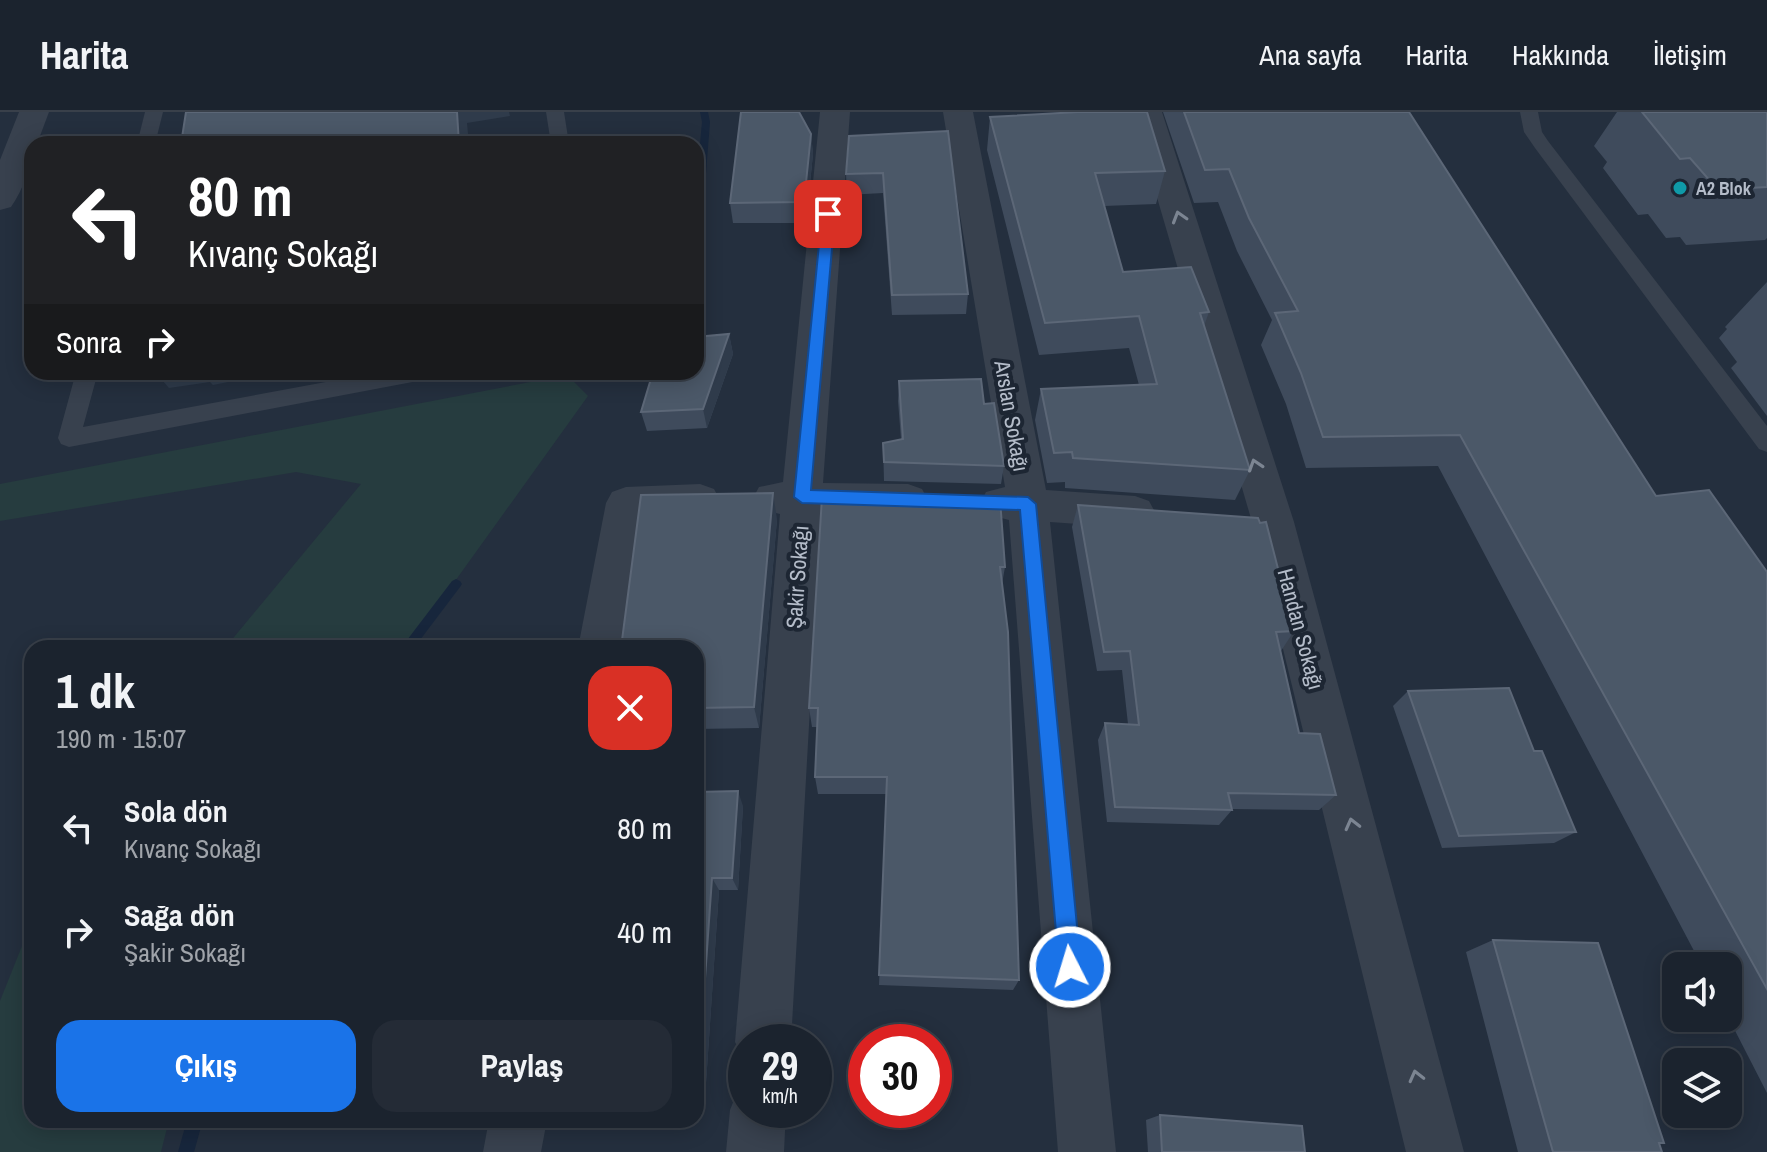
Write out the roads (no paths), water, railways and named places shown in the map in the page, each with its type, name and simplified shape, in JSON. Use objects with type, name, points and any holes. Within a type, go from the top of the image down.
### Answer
[{"type":"street","points":[[25,136],[34,112]]},
{"type":"street","name":"Şakir Sokağı","points":[[764,1024],[802,497],[835,112]]},
{"type":"street","name":"Arslan Sokağı","points":[[958,112],[1028,504],[1087,1152]]},
{"type":"street","name":"Handan Sokağı","points":[[1147,112],[1273,522],[1435,1152]]},
{"type":"street","points":[[0,200],[24,138]]},
{"type":"street","points":[[601,640],[626,503],[802,497],[1028,504],[1166,514]]},
{"type":"street","points":[[1227,519],[1273,522]]},
{"type":"street","points":[[512,1152],[516,1128]]},
{"type":"street","points":[[755,1152],[757,1128]]},
{"type":"lane","points":[[148,136],[154,112]]},
{"type":"lane","points":[[555,112],[559,136]]},
{"type":"lane","points":[[1529,112],[1533,132],[1541,144],[1767,443]]},
{"type":"lane","points":[[85,380],[69,438],[380,380]]},
{"type":"waterway","points":[[704,112],[704,145]]},
{"type":"waterway","points":[[413,640],[456,584]]},
{"type":"waterway","points":[[186,1152],[193,1128]]},
{"type":"place","name":"A2 Blok","points":[[1680,188]]}]
